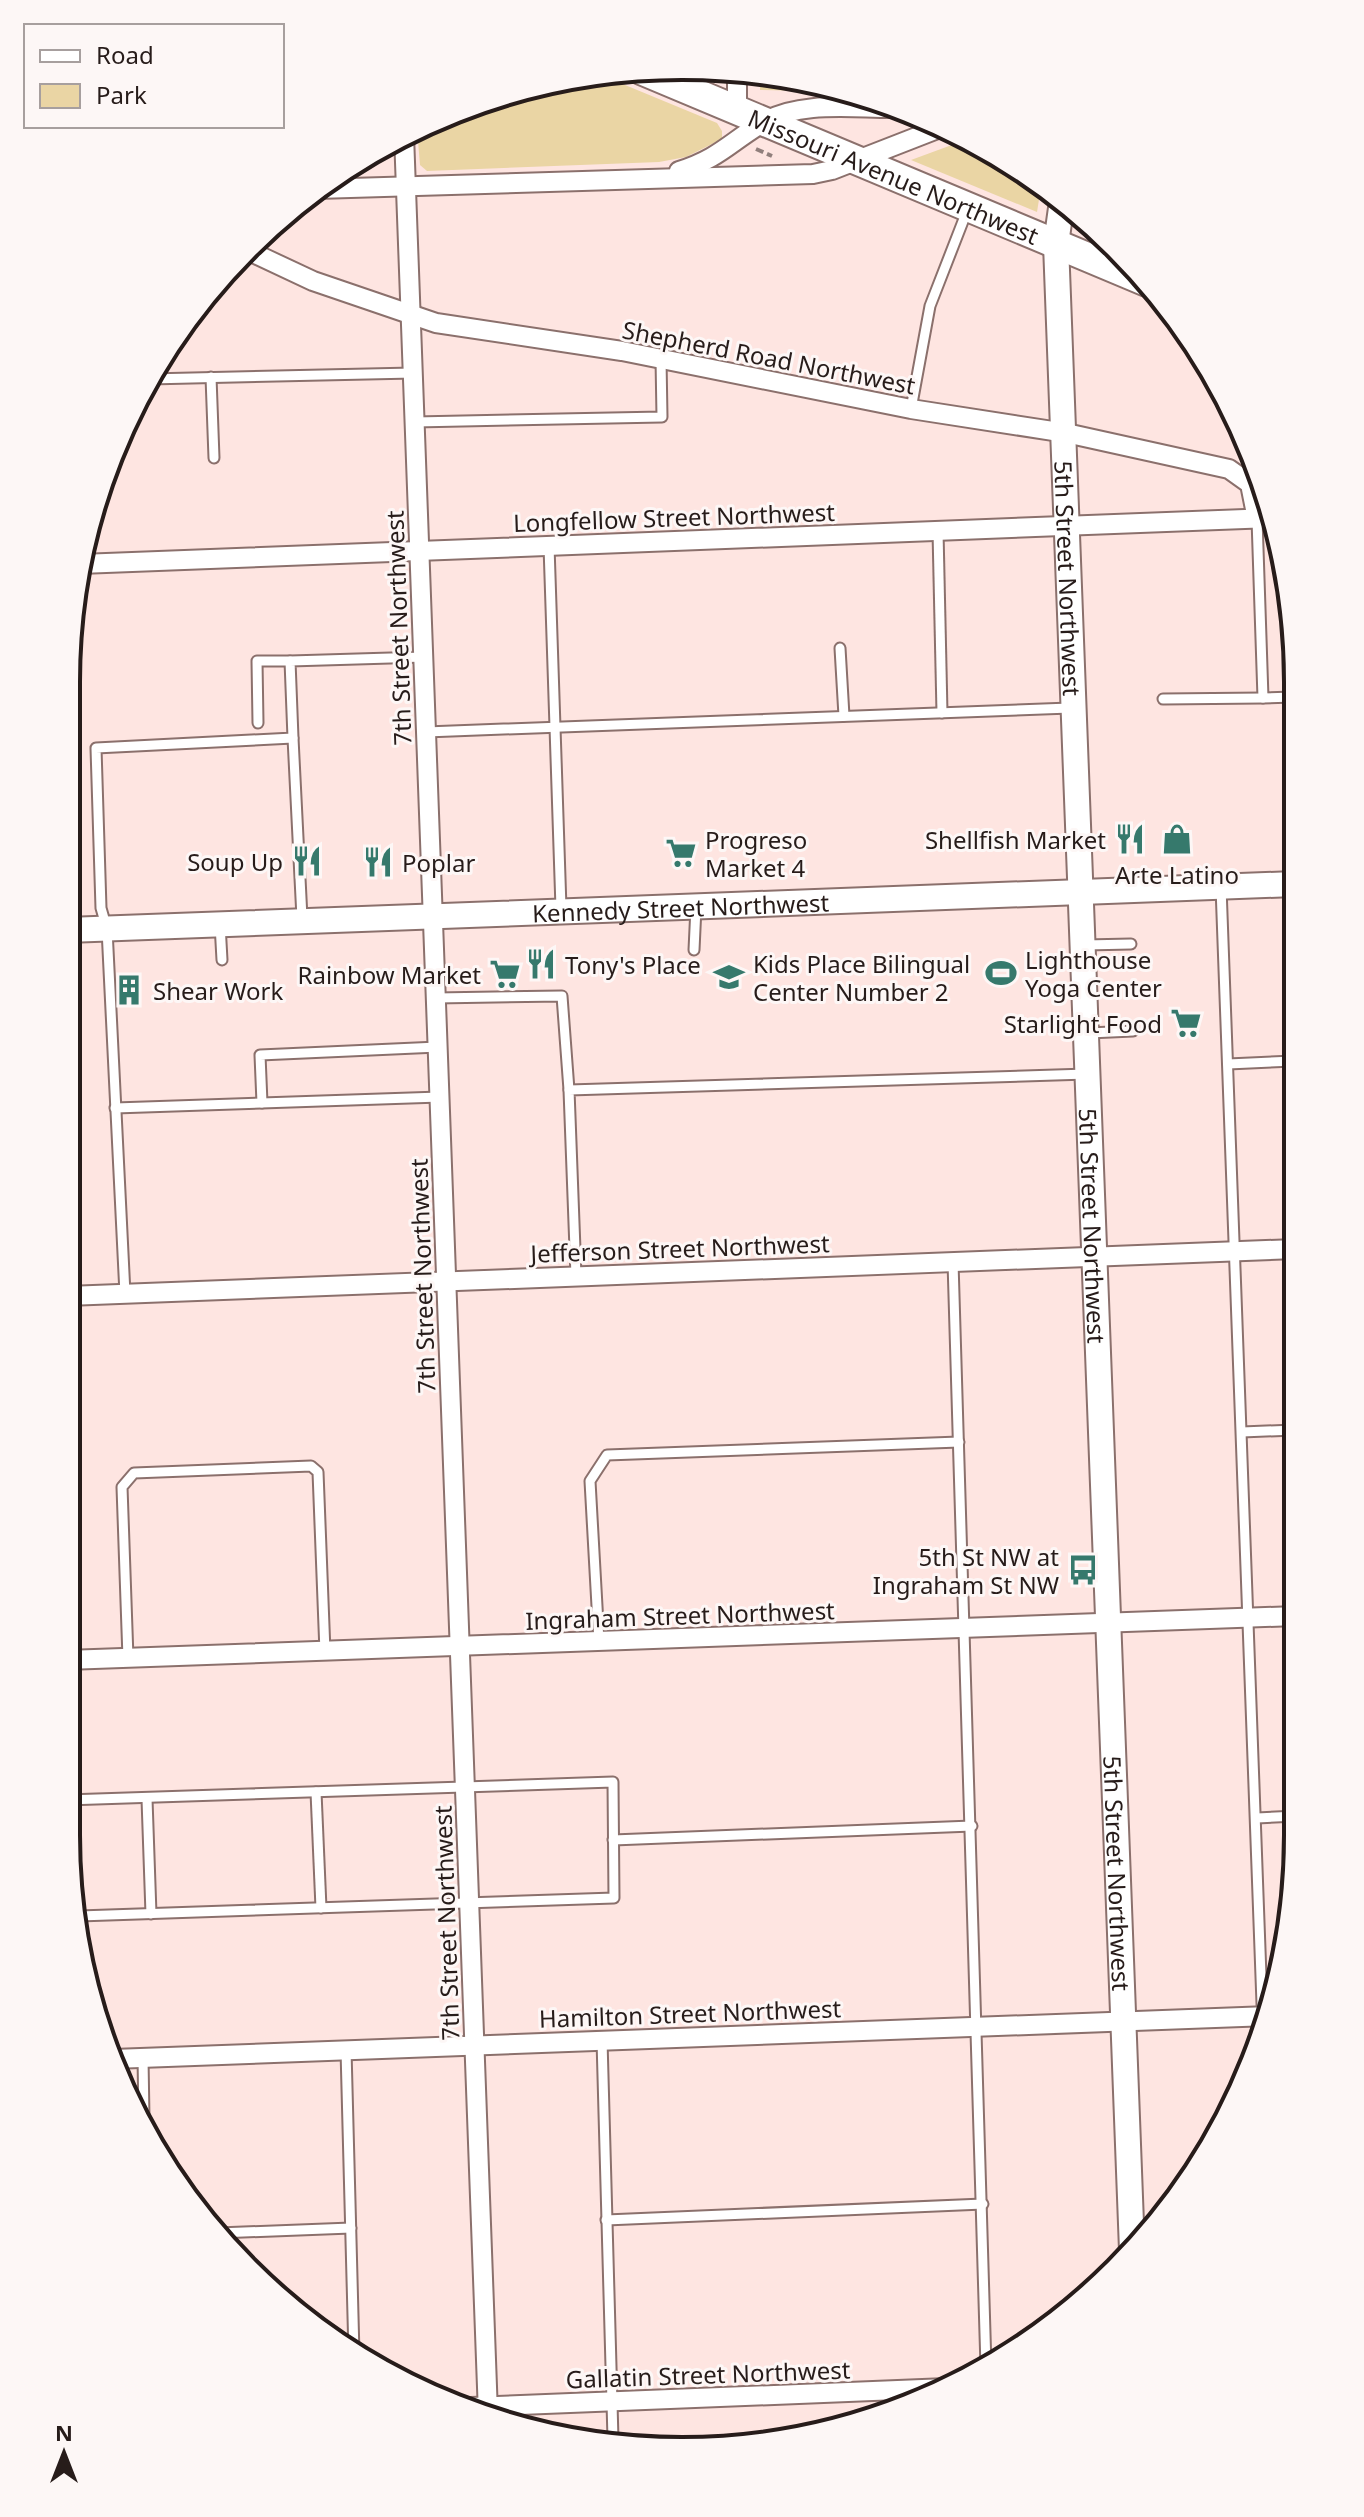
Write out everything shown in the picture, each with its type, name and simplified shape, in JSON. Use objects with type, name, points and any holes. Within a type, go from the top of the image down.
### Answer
[{"type":"main road","name":"Missouri Avenue Northwest","points":[[666,80],[1123,272]]},
{"type":"street","points":[[737,83],[737,110]]},
{"type":"street","points":[[657,177],[709,162],[765,122],[796,110],[864,109]]},
{"type":"street","points":[[338,188],[803,175],[832,170],[927,133]]},
{"type":"street","name":"7th Street Northwest","points":[[405,148],[475,2044],[482,2403]]},
{"type":"street","name":"5th Street Northwest","points":[[1060,214],[1056,244],[1066,433],[1132,2236]]},
{"type":"street","name":"Shepherd Road Northwest","points":[[257,255],[313,281],[436,323],[661,359],[911,409],[1066,433],[1229,469],[1250,484],[1253,492]]},
{"type":"street","name":"Longfellow Street Northwest","points":[[92,564],[1261,519]]},
{"type":"street","name":"Kennedy Street Northwest","points":[[80,930],[1284,884]]},
{"type":"street","name":"Jefferson Street Northwest","points":[[80,1296],[1284,1250]]},
{"type":"street","name":"Ingraham Street Northwest","points":[[80,1660],[1284,1617]]},
{"type":"street","name":"Hamilton Street Northwest","points":[[124,2059],[1124,2021],[1254,2021]]},
{"type":"street","name":"Gallatin Street Northwest","points":[[498,2408],[916,2389]]},
{"type":"lane","points":[[911,409],[930,306],[968,207]]},
{"type":"lane","points":[[415,422],[662,417],[661,359]]},
{"type":"lane","points":[[162,379],[413,373]]},
{"type":"lane","points":[[211,377],[214,458]]},
{"type":"lane","points":[[1263,698],[1264,530]]},
{"type":"lane","points":[[938,531],[942,713]]},
{"type":"lane","points":[[549,546],[561,912]]},
{"type":"lane","points":[[840,648],[844,716]]},
{"type":"lane","points":[[258,723],[257,661],[424,657]]},
{"type":"lane","points":[[290,661],[302,921]]},
{"type":"lane","points":[[1163,699],[1284,697]]},
{"type":"lane","points":[[426,732],[1076,708]]},
{"type":"lane","points":[[125,1294],[107,929],[101,908],[96,748],[293,738]]},
{"type":"lane","points":[[1221,887],[1264,1985]]},
{"type":"lane","points":[[694,950],[696,907]]},
{"type":"lane","points":[[220,924],[222,960]]},
{"type":"lane","points":[[1085,945],[1131,944]]},
{"type":"lane","points":[[436,998],[562,996],[576,1276]]},
{"type":"lane","points":[[1088,1033],[1133,1031]]},
{"type":"lane","points":[[262,1103],[260,1055],[438,1047]]},
{"type":"lane","points":[[1228,1064],[1284,1061]]},
{"type":"lane","points":[[569,1090],[1089,1074]]},
{"type":"lane","points":[[115,1108],[440,1097]]},
{"type":"lane","points":[[953,1262],[979,2026],[986,2354]]},
{"type":"lane","points":[[1242,1432],[1284,1430]]},
{"type":"lane","points":[[599,1642],[590,1481],[607,1455],[959,1442]]},
{"type":"lane","points":[[128,1658],[122,1487],[134,1473],[311,1466],[318,1472],[325,1652]]},
{"type":"lane","points":[[80,1800],[613,1782],[614,1898],[85,1916]]},
{"type":"lane","points":[[316,1792],[321,1908]]},
{"type":"lane","points":[[147,1799],[151,1914]]},
{"type":"lane","points":[[1257,1818],[1284,1817]]},
{"type":"lane","points":[[613,1840],[972,1826]]},
{"type":"lane","points":[[602,2040],[613,2433]]},
{"type":"lane","points":[[346,2050],[354,2339]]},
{"type":"lane","points":[[143,2058],[144,2104]]},
{"type":"lane","points":[[606,2220],[983,2204]]},
{"type":"lane","points":[[230,2233],[351,2228]]},
{"type":"green space","points":[[621,83],[717,123],[722,131],[722,139],[686,157],[659,162],[427,171],[420,165],[418,141],[452,126],[526,101],[603,85]]},
{"type":"green space","points":[[760,85],[792,91],[760,90]]},
{"type":"green space","points":[[953,145],[1039,198],[1037,212],[911,160]]},
{"type":"place","name":"Shellfish Market","points":[[1130,839]]},
{"type":"place","name":"Arte Latino","points":[[1177,839]]},
{"type":"place","name":"Progreso Market 4","points":[[681,853]]},
{"type":"place","name":"Soup Up","points":[[307,861]]},
{"type":"place","name":"Poplar","points":[[378,862]]},
{"type":"place","name":"Tony's Place","points":[[541,964]]},
{"type":"place","name":"Lighthouse Yoga Center","points":[[1001,973]]},
{"type":"place","name":"Rainbow Market","points":[[505,974]]},
{"type":"place","name":"Kids Place Bilingual Center Number 2","points":[[729,977]]},
{"type":"place","name":"Shear Work","points":[[129,990]]},
{"type":"place","name":"Starlight Food","points":[[1186,1023]]},
{"type":"place","name":"5th St NW at Ingraham St NW","points":[[1083,1570]]}]
